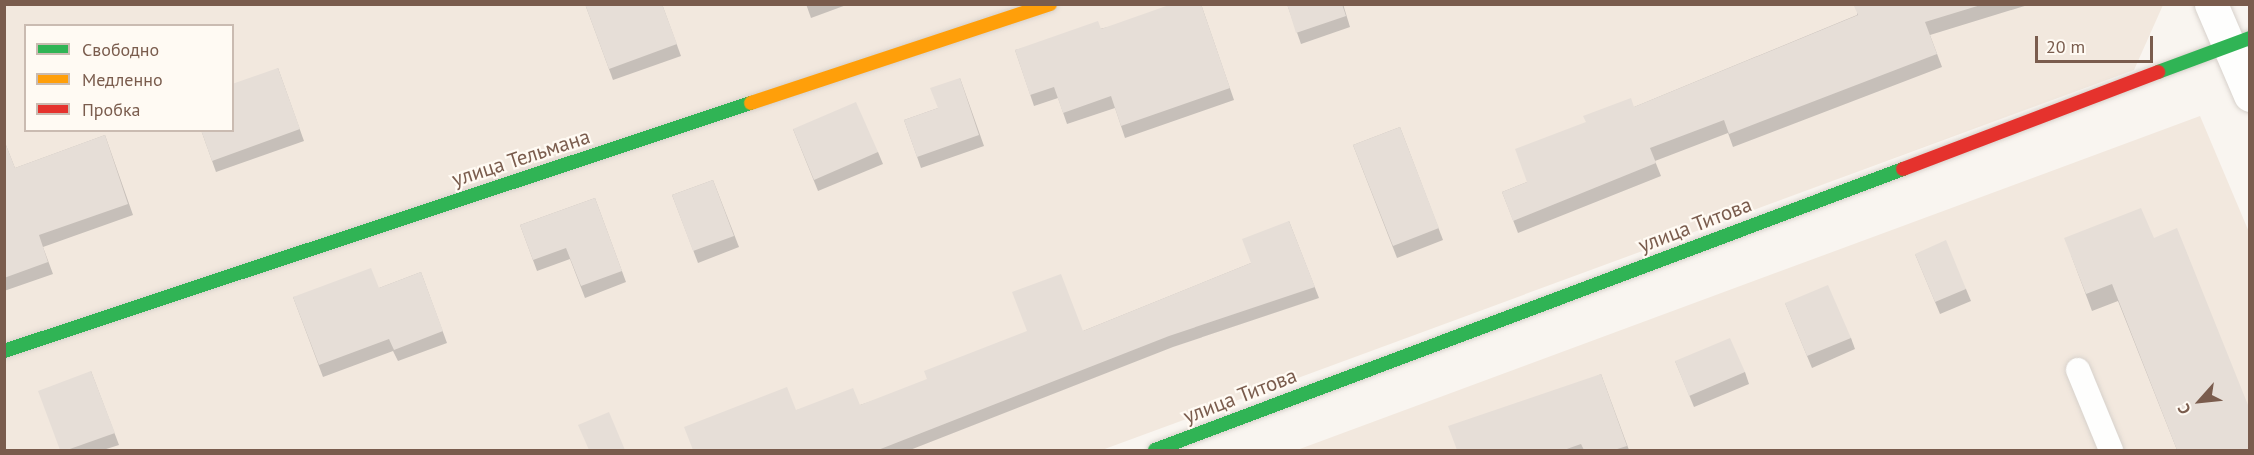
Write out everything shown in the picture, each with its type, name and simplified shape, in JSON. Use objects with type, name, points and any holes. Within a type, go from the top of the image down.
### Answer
[{"type":"main road","name":"улица Тельмана","points":[[4,351],[1050,4]]},
{"type":"main road","name":"улица Титова","points":[[1155,450],[2239,42]]},
{"type":"street","points":[[2211,4],[2239,42],[2250,95]]},
{"type":"lane","points":[[2078,370],[2111,450]]},
{"type":"shaded area","points":[[4,5],[2163,5],[2134,70],[1102,450],[5,450]]},
{"type":"shaded area","points":[[2200,116],[2249,232],[2249,450],[1297,450]]},
{"type":"building","points":[[585,4],[662,4],[677,44],[609,69]]},
{"type":"building","points":[[1172,4],[1201,4],[1230,88],[1121,126],[1111,96],[1063,113],[1054,87],[1030,95],[1015,50],[1098,21],[1101,29]]},
{"type":"building","points":[[1287,4],[1342,4],[1346,16],[1296,33]]},
{"type":"building","points":[[1858,4],[1984,4],[1925,22],[1937,54],[1729,134],[1724,120],[1650,148],[1656,163],[1513,221],[1502,192],[1527,182],[1515,149],[1586,122],[1583,116],[1631,98],[1634,107],[1858,15],[1854,6]]},
{"type":"building","points":[[278,68],[300,129],[212,161],[202,132],[234,132],[234,83]]},
{"type":"building","points":[[960,78],[979,135],[917,157],[904,120],[938,108],[930,88]]},
{"type":"building","points":[[856,102],[878,152],[814,180],[793,129]]},
{"type":"building","points":[[1400,127],[1439,228],[1393,246],[1353,145]]},
{"type":"building","points":[[105,135],[128,204],[39,235],[48,262],[4,278],[4,140],[15,168]]},
{"type":"building","points":[[713,180],[734,236],[693,251],[672,195]]},
{"type":"building","points":[[595,198],[622,271],[581,286],[566,248],[533,260],[520,225]]},
{"type":"building","points":[[2141,208],[2154,238],[2177,228],[2250,410],[2250,450],[2177,450],[2112,284],[2086,294],[2064,238]]},
{"type":"building","points":[[1289,221],[1315,287],[1169,336],[878,450],[693,450],[684,427],[787,387],[796,410],[853,388],[860,405],[927,379],[924,371],[1027,331],[1012,292],[1061,274],[1083,331],[1251,263],[1242,239]]},
{"type":"building","points":[[1946,240],[1966,289],[1935,302],[1915,254]]},
{"type":"building","points":[[371,268],[379,288],[421,272],[443,331],[394,350],[389,339],[319,365],[293,297]]},
{"type":"building","points":[[1828,285],[1851,338],[1807,356],[1785,303]]},
{"type":"building","points":[[1730,338],[1745,372],[1689,396],[1675,361]]},
{"type":"building","points":[[91,371],[115,433],[67,450],[60,450],[38,391]]},
{"type":"building","points":[[1601,374],[1627,446],[1614,450],[1584,450],[1581,444],[1564,450],[1457,450],[1448,426]]},
{"type":"building","points":[[609,412],[625,450],[589,450],[578,425]]},
{"type":"traffic: fast","points":[[2158,72],[2250,38]]},
{"type":"traffic: fast","points":[[4,351],[751,103]]},
{"type":"traffic: fast","points":[[1155,450],[1903,169]]},
{"type":"traffic: slow","points":[[751,103],[1050,4]]},
{"type":"traffic: jam","points":[[1903,169],[2158,72]]}]
